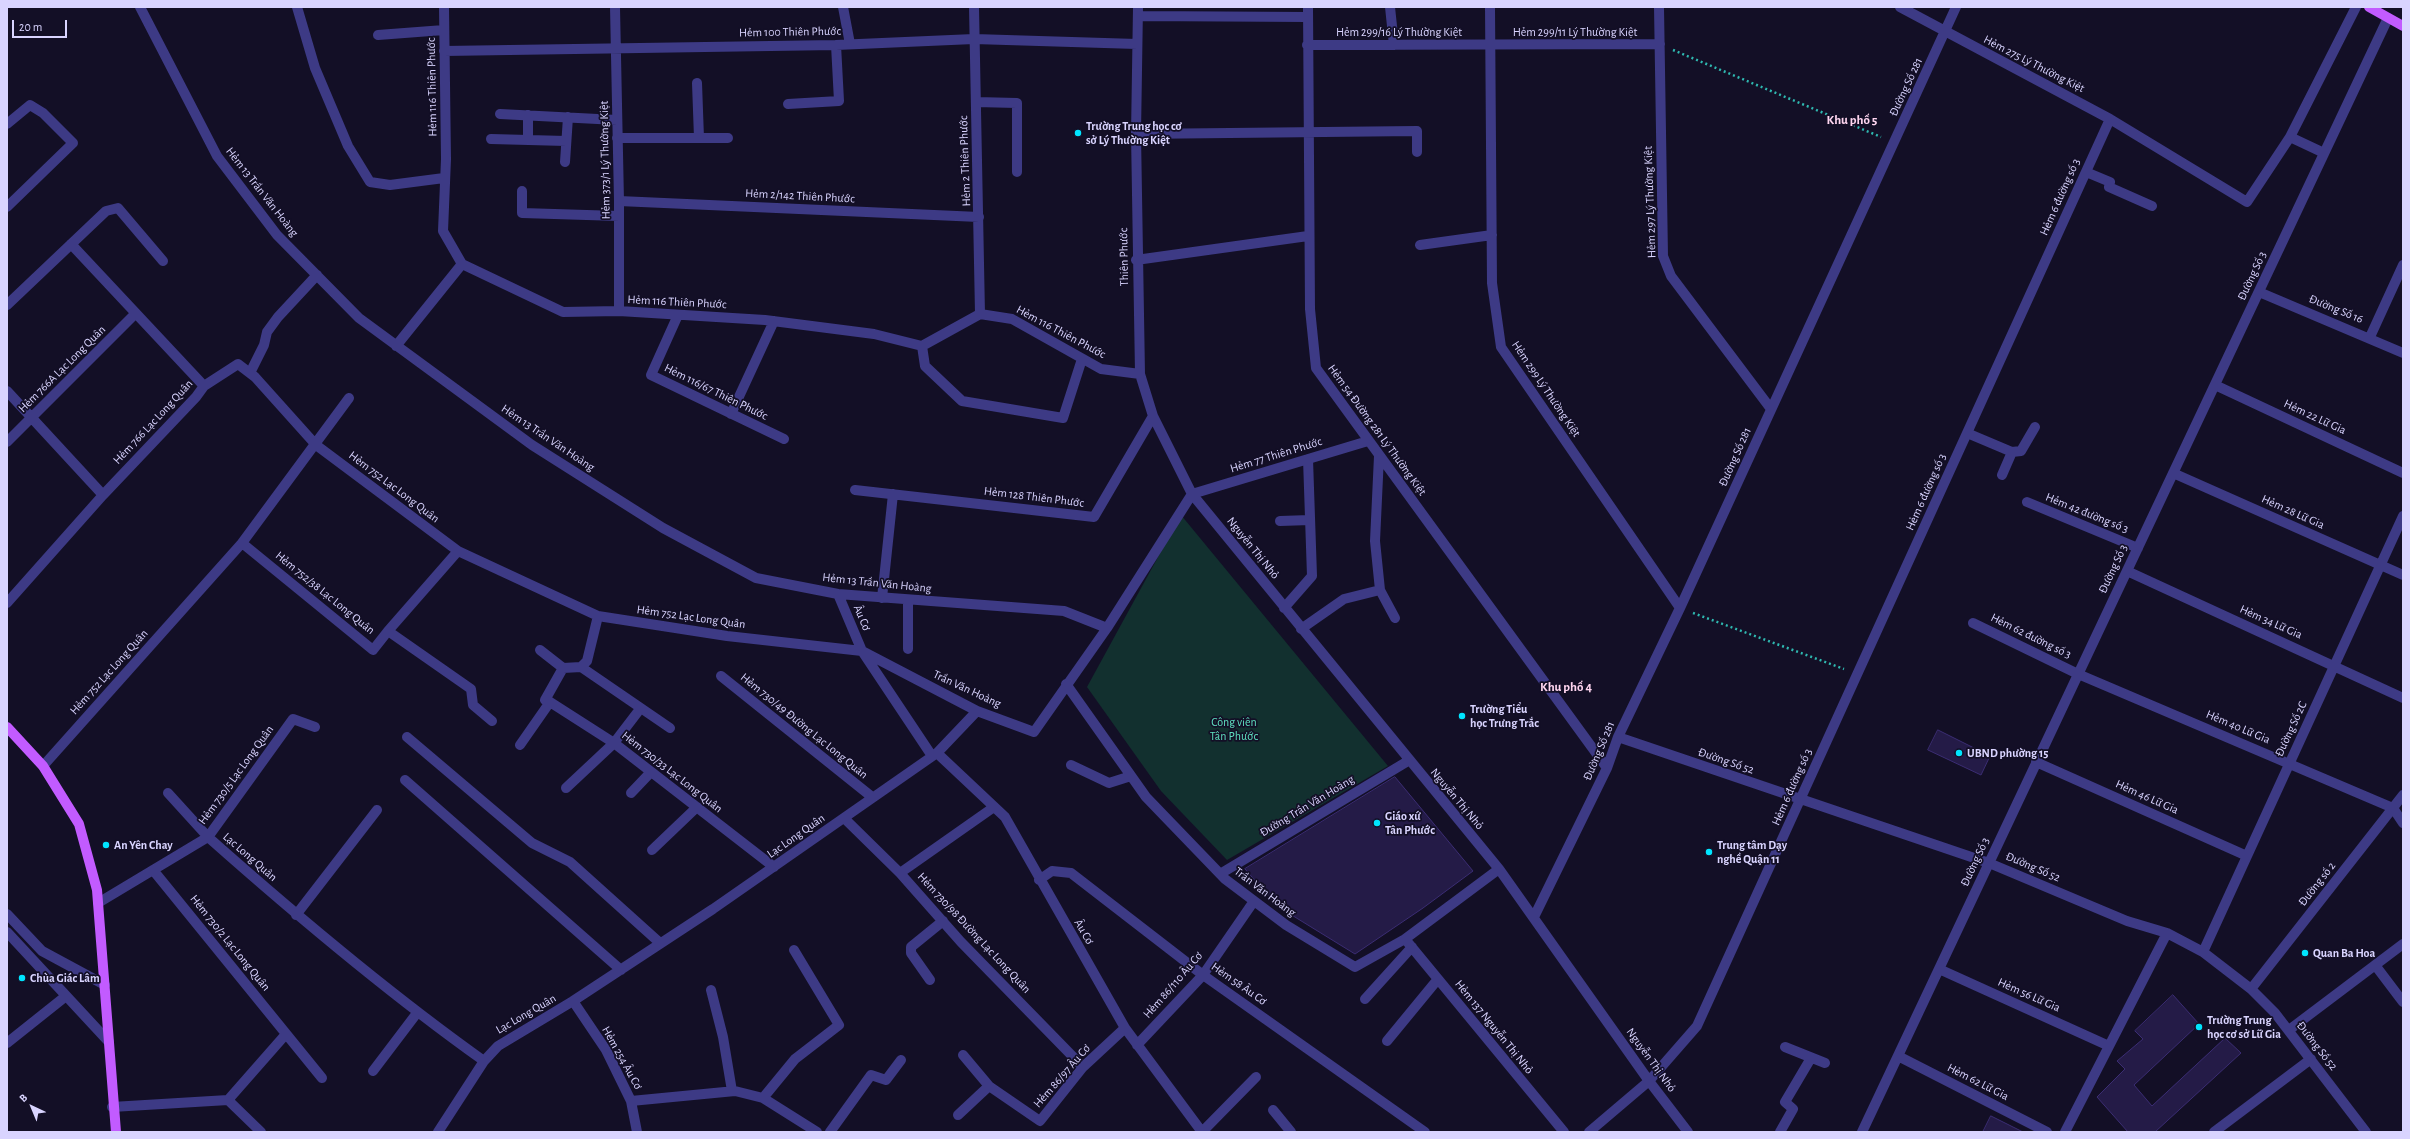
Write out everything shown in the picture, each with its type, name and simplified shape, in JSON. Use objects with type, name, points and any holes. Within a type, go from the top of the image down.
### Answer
[{"type":"main road","points":[[2369,7],[2403,26]]},
{"type":"main road","points":[[7,727],[43,766],[79,824],[97,890],[110,1042],[112,1107],[116,1132]]},
{"type":"street","name":"Hẻm 13 Trần Văn Hoàng","points":[[140,7],[217,156],[277,234],[359,318],[532,445],[663,528],[756,578],[838,594],[1064,612],[1107,628]]},
{"type":"street","points":[[297,7],[315,68],[348,146],[370,182],[390,185],[444,178]]},
{"type":"street","name":"Hẻm 116 Thiên Phước","points":[[444,7],[443,231],[462,264],[563,312],[619,312],[774,321],[874,334],[922,346]]},
{"type":"street","name":"Hẻm 373/1 Lý Thường Kiệt","points":[[615,7],[617,138],[620,201],[619,312]]},
{"type":"street","points":[[843,7],[850,44]]},
{"type":"street","name":"Hẻm 2 Thiên Phước","points":[[974,7],[980,314]]},
{"type":"street","points":[[1390,7],[1394,45]]},
{"type":"street","name":"Hẻm 299 Lý Thường Kiệt","points":[[1490,7],[1492,283],[1501,347],[1680,608]]},
{"type":"street","name":"Hẻm 297 Lý Thường Kiệt","points":[[1659,7],[1663,256],[1671,276],[1770,409]]},
{"type":"street","name":"Hẻm 275 Lý Thường Kiệt","points":[[1900,7],[1945,33],[2110,119]]},
{"type":"street","name":"Đường Số 281","points":[[1534,916],[1607,768],[1618,737],[1680,608],[1770,409],[1956,7]]},
{"type":"street","points":[[2110,119],[2247,202],[2290,137],[2356,7]]},
{"type":"street","points":[[1138,12],[1308,12]]},
{"type":"street","name":"Thiên Phước","points":[[1138,12],[1136,260],[1140,374],[1153,416],[1192,494]]},
{"type":"street","name":"Hẻm 54 Đường 281 Lý Thường Kiệt","points":[[1308,12],[1308,236],[1310,309],[1316,368],[1607,768]]},
{"type":"street","name":"Đường Số 3","points":[[1862,1132],[2388,18]]},
{"type":"street","points":[[378,35],[444,30]]},
{"type":"street","name":"Hẻm 100 Thiên Phước","points":[[444,51],[836,45],[974,40],[1137,44]]},
{"type":"street","name":"Hẻm 299/11 Lý Thường Kiệt","points":[[1491,45],[1660,44]]},
{"type":"street","points":[[788,104],[839,101],[836,45]]},
{"type":"street","name":"Hẻm 299/16 Lý Thường Kiệt","points":[[1307,46],[1491,45]]},
{"type":"street","points":[[698,83],[698,138]]},
{"type":"street","points":[[976,102],[1017,103],[1017,172]]},
{"type":"street","points":[[7,124],[30,105],[43,113],[73,143],[7,207]]},
{"type":"street","points":[[500,114],[617,120]]},
{"type":"street","points":[[528,115],[528,140]]},
{"type":"street","points":[[565,162],[568,118]]},
{"type":"street","name":"Hẻm 6 đường số 3","points":[[1649,1081],[1697,1026],[2110,119]]},
{"type":"street","points":[[1136,134],[1417,131],[1417,152]]},
{"type":"street","points":[[2290,137],[2324,153]]},
{"type":"street","points":[[617,138],[728,138]]},
{"type":"street","points":[[491,139],[566,141]]},
{"type":"street","points":[[2086,172],[2110,182],[2109,187],[2152,206]]},
{"type":"street","points":[[522,191],[522,213],[619,216]]},
{"type":"street","name":"Hẻm 2/142 Thiên Phước","points":[[620,201],[979,217]]},
{"type":"street","points":[[7,305],[106,210],[118,208],[164,261]]},
{"type":"street","points":[[1420,245],[1492,235]]},
{"type":"street","points":[[1136,260],[1308,236]]},
{"type":"street","name":"Hẻm 766 Lạc Long Quân","points":[[7,602],[103,494],[196,398],[204,386],[71,244]]},
{"type":"street","points":[[396,346],[462,264]]},
{"type":"street","points":[[2370,337],[2403,265]]},
{"type":"street","points":[[250,373],[264,345],[267,332],[278,317],[317,275]]},
{"type":"street","name":"Đường Số 16","points":[[2259,292],[2403,352]]},
{"type":"street","name":"Hẻm 766A Lạc Long Quân","points":[[7,442],[135,314]]},
{"type":"street","points":[[980,314],[922,346],[925,366],[962,401],[1063,418],[1082,359]]},
{"type":"street","name":"Hẻm 116 Thiên Phước","points":[[980,314],[1012,319],[1101,369],[1140,374]]},
{"type":"street","name":"Hẻm 116/67 Thiên Phước","points":[[678,315],[651,375],[784,440]]},
{"type":"street","points":[[731,414],[774,321]]},
{"type":"street","points":[[204,386],[238,364],[250,373],[316,445],[349,398]]},
{"type":"street","name":"Hẻm 22 Lữ Gia","points":[[2215,384],[2403,473]]},
{"type":"street","points":[[7,391],[103,494]]},
{"type":"street","name":"Hẻm 128 Thiên Phước","points":[[855,490],[1094,518],[1153,416]]},
{"type":"street","points":[[1967,433],[2012,452],[2021,451],[2035,427]]},
{"type":"street","name":"Hẻm 77 Thiên Phước","points":[[1192,494],[1368,441]]},
{"type":"street","name":"Hẻm 752 Lạc Long Quân","points":[[43,766],[242,542],[316,445],[458,551],[598,616],[727,636],[862,651]]},
{"type":"street","points":[[2002,475],[2012,452]]},
{"type":"street","points":[[1379,456],[1375,541],[1380,590],[1394,618]]},
{"type":"street","points":[[1284,608],[1312,576],[1308,459]]},
{"type":"street","name":"Hẻm 28 Lữ Gia","points":[[2173,473],[2403,575]]},
{"type":"street","points":[[882,598],[893,494]]},
{"type":"street","name":"Nguyễn Thị Nhỏ","points":[[1192,494],[1408,761],[1499,869],[1534,916],[1649,1081],[1688,1132]]},
{"type":"street","name":"Trần Văn Hoàng","points":[[862,651],[977,711],[1034,732],[1066,684],[1107,628],[1192,494]]},
{"type":"street","name":"Hẻm 42 đường số 3","points":[[2027,502],[2138,548]]},
{"type":"street","name":"Đường Số 2C","points":[[2203,952],[2403,516]]},
{"type":"street","points":[[1280,521],[1310,520]]},
{"type":"street","name":"Hẻm 752/38 Lạc Long Quân","points":[[242,542],[373,650],[388,631],[471,689],[473,705],[492,721]]},
{"type":"street","points":[[388,631],[458,551]]},
{"type":"street","name":"Hẻm 34 Lữ Gia","points":[[2127,571],[2335,665],[2403,698]]},
{"type":"street","points":[[1301,629],[1344,599],[1380,590]]},
{"type":"street","name":"Âu Cơ","points":[[838,594],[862,651],[935,755],[1005,817],[1039,880],[1126,1028],[1202,1132]]},
{"type":"street","points":[[908,600],[908,649]]},
{"type":"street","points":[[581,667],[586,661],[598,616]]},
{"type":"street","name":"Hẻm 62 đường số 3","points":[[1973,623],[2078,674]]},
{"type":"street","points":[[540,650],[563,668],[581,667],[640,709],[670,728]]},
{"type":"street","points":[[520,745],[550,702],[545,700],[563,668]]},
{"type":"street","name":"Hẻm 40 Lữ Gia","points":[[2078,674],[2393,808]]},
{"type":"street","name":"Hẻm 730/49 Đường Lạc Long Quân","points":[[721,676],[872,797]]},
{"type":"street","name":"Trần Văn Hoàng","points":[[1066,684],[1146,797],[1220,874],[1286,925],[1355,967],[1408,943],[1499,869]]},
{"type":"street","name":"Hẻm 730/33 Lạc Long Quân","points":[[550,702],[614,743],[774,867]]},
{"type":"street","points":[[566,788],[614,743],[640,709]]},
{"type":"street","name":"Lạc Long Quân","points":[[98,903],[208,837],[296,915],[417,1013],[484,1061],[498,1046],[573,1002],[774,867],[872,797],[935,755],[977,711]]},
{"type":"street","name":"Hẻm 730/5 Lạc Long Quân","points":[[168,794],[208,837],[293,719],[316,727]]},
{"type":"street","points":[[407,737],[532,843],[570,862],[660,943]]},
{"type":"street","name":"Đường Số 52","points":[[1618,737],[1800,801],[1989,863],[2127,921],[2166,933],[2203,952],[2251,989],[2289,1030],[2366,1132]]},
{"type":"street","name":"Đường Trần Văn Hoàng","points":[[1220,874],[1408,761]]},
{"type":"street","name":"Hẻm 46 Lữ Gia","points":[[2036,762],[2247,856]]},
{"type":"street","points":[[1071,765],[1109,783],[1131,776]]},
{"type":"street","points":[[631,793],[651,772]]},
{"type":"street","points":[[405,780],[620,970]]},
{"type":"street","name":"Đường số 2","points":[[2251,989],[2403,795]]},
{"type":"street","points":[[652,850],[697,807]]},
{"type":"street","points":[[900,873],[994,807]]},
{"type":"street","points":[[2393,808],[2403,823]]},
{"type":"street","points":[[296,915],[377,810]]},
{"type":"street","name":"Hẻm 730/98 Đường Lạc Long Quân","points":[[844,818],[900,873],[943,921],[1084,1067]]},
{"type":"street","name":"Hẻm 730/2 Lạc Long Quân","points":[[153,870],[322,1078]]},
{"type":"street","name":"Hẻm 58 Âu Cơ","points":[[1039,880],[1052,871],[1071,873],[1203,974],[1425,1132]]},
{"type":"street","name":"Hẻm 86/110 Âu Cơ","points":[[1137,1045],[1203,974],[1254,901]]},
{"type":"street","points":[[7,914],[42,951],[105,985]]},
{"type":"street","points":[[930,980],[911,953],[911,947],[943,921]]},
{"type":"street","points":[[7,932],[110,1042]]},
{"type":"street","points":[[2065,1132],[2166,933]]},
{"type":"street","points":[[1365,999],[1408,943]]},
{"type":"street","name":"Hẻm 137 Nguyễn Thị Nhỏ","points":[[1408,943],[1564,1132]]},
{"type":"street","points":[[2289,1030],[2403,944]]},
{"type":"street","points":[[762,1098],[795,1059],[839,1025],[794,950]]},
{"type":"street","points":[[2375,965],[2403,1002]]},
{"type":"street","name":"Hẻm 56 Lữ Gia","points":[[1939,969],[2109,1046]]},
{"type":"street","points":[[1386,1040],[1438,979]]},
{"type":"street","points":[[711,990],[723,1037],[732,1091]]},
{"type":"street","points":[[7,1043],[66,996]]},
{"type":"street","name":"Hẻm 254 Âu Cơ","points":[[573,1002],[606,1050],[631,1101],[637,1132]]},
{"type":"street","points":[[373,1071],[417,1013]]},
{"type":"street","name":"Hẻm 86/97 Âu Cơ","points":[[963,1055],[989,1086],[1040,1121],[1084,1067],[1126,1028]]},
{"type":"street","points":[[112,1107],[228,1100],[286,1034]]},
{"type":"street","points":[[1785,1047],[1825,1063]]},
{"type":"street","name":"Hẻm 62 Lữ Gia","points":[[1898,1056],[2047,1132]]},
{"type":"street","points":[[1780,1132],[1793,1109],[1785,1102],[1811,1058]]},
{"type":"street","points":[[2214,1132],[2311,1059]]},
{"type":"street","points":[[830,1132],[871,1075],[886,1080],[901,1060]]},
{"type":"street","points":[[438,1132],[484,1061]]},
{"type":"street","points":[[1202,1132],[1256,1077]]},
{"type":"street","points":[[1589,1132],[1649,1081]]},
{"type":"street","points":[[958,1114],[989,1086]]},
{"type":"street","points":[[631,1101],[732,1091],[762,1098],[817,1132]]},
{"type":"street","points":[[228,1100],[261,1132]]},
{"type":"street","points":[[1273,1110],[1291,1132]]},
{"type":"path","points":[[1660,44],[1894,142]]},
{"type":"path","points":[[1680,608],[1857,675]]},
{"type":"green space","name":"Công viên Tân Phước","points":[[1181,515],[1388,766],[1227,860],[1161,791],[1087,687]]},
{"type":"building","name":"UBND phường 15","points":[[1938,730],[1990,756],[1981,775],[1928,750]]},
{"type":"building","name":"Giáo xứ Tân Phước","points":[[1395,777],[1473,871],[1423,908],[1355,954],[1277,906],[1245,869]]},
{"type":"building","points":[[2173,995],[2199,1024],[2134,1085],[2152,1106],[2225,1038],[2241,1053],[2155,1132],[2128,1132],[2097,1097],[2125,1069],[2117,1061],[2143,1039],[2135,1031]]},
{"type":"building","points":[[1991,1116],[2023,1132],[1983,1132]]},
{"type":"place","name":"Trường Trung học cơ sở Lý Thường Kiệt","points":[[1078,133]]},
{"type":"place","name":"Trường Tiểu học Trưng Trắc","points":[[1462,716]]},
{"type":"place","name":"UBND phường 15","points":[[1959,753]]},
{"type":"place","name":"Giáo xứ Tân Phước","points":[[1377,823]]},
{"type":"place","name":"An Yên Chay","points":[[106,845]]},
{"type":"place","name":"Trung tâm Dạy nghề Quận 11","points":[[1709,852]]},
{"type":"place","name":"Quan Ba Hoa","points":[[2305,953]]},
{"type":"place","name":"Chùa Giác Lâm","points":[[22,978]]},
{"type":"place","name":"Trường Trung học cơ sở Lữ Gia","points":[[2199,1027]]},
{"type":"district","name":"Khu phố 5","points":[[1852,120]]},
{"type":"district","name":"Khu phố 4","points":[[1566,687]]}]
